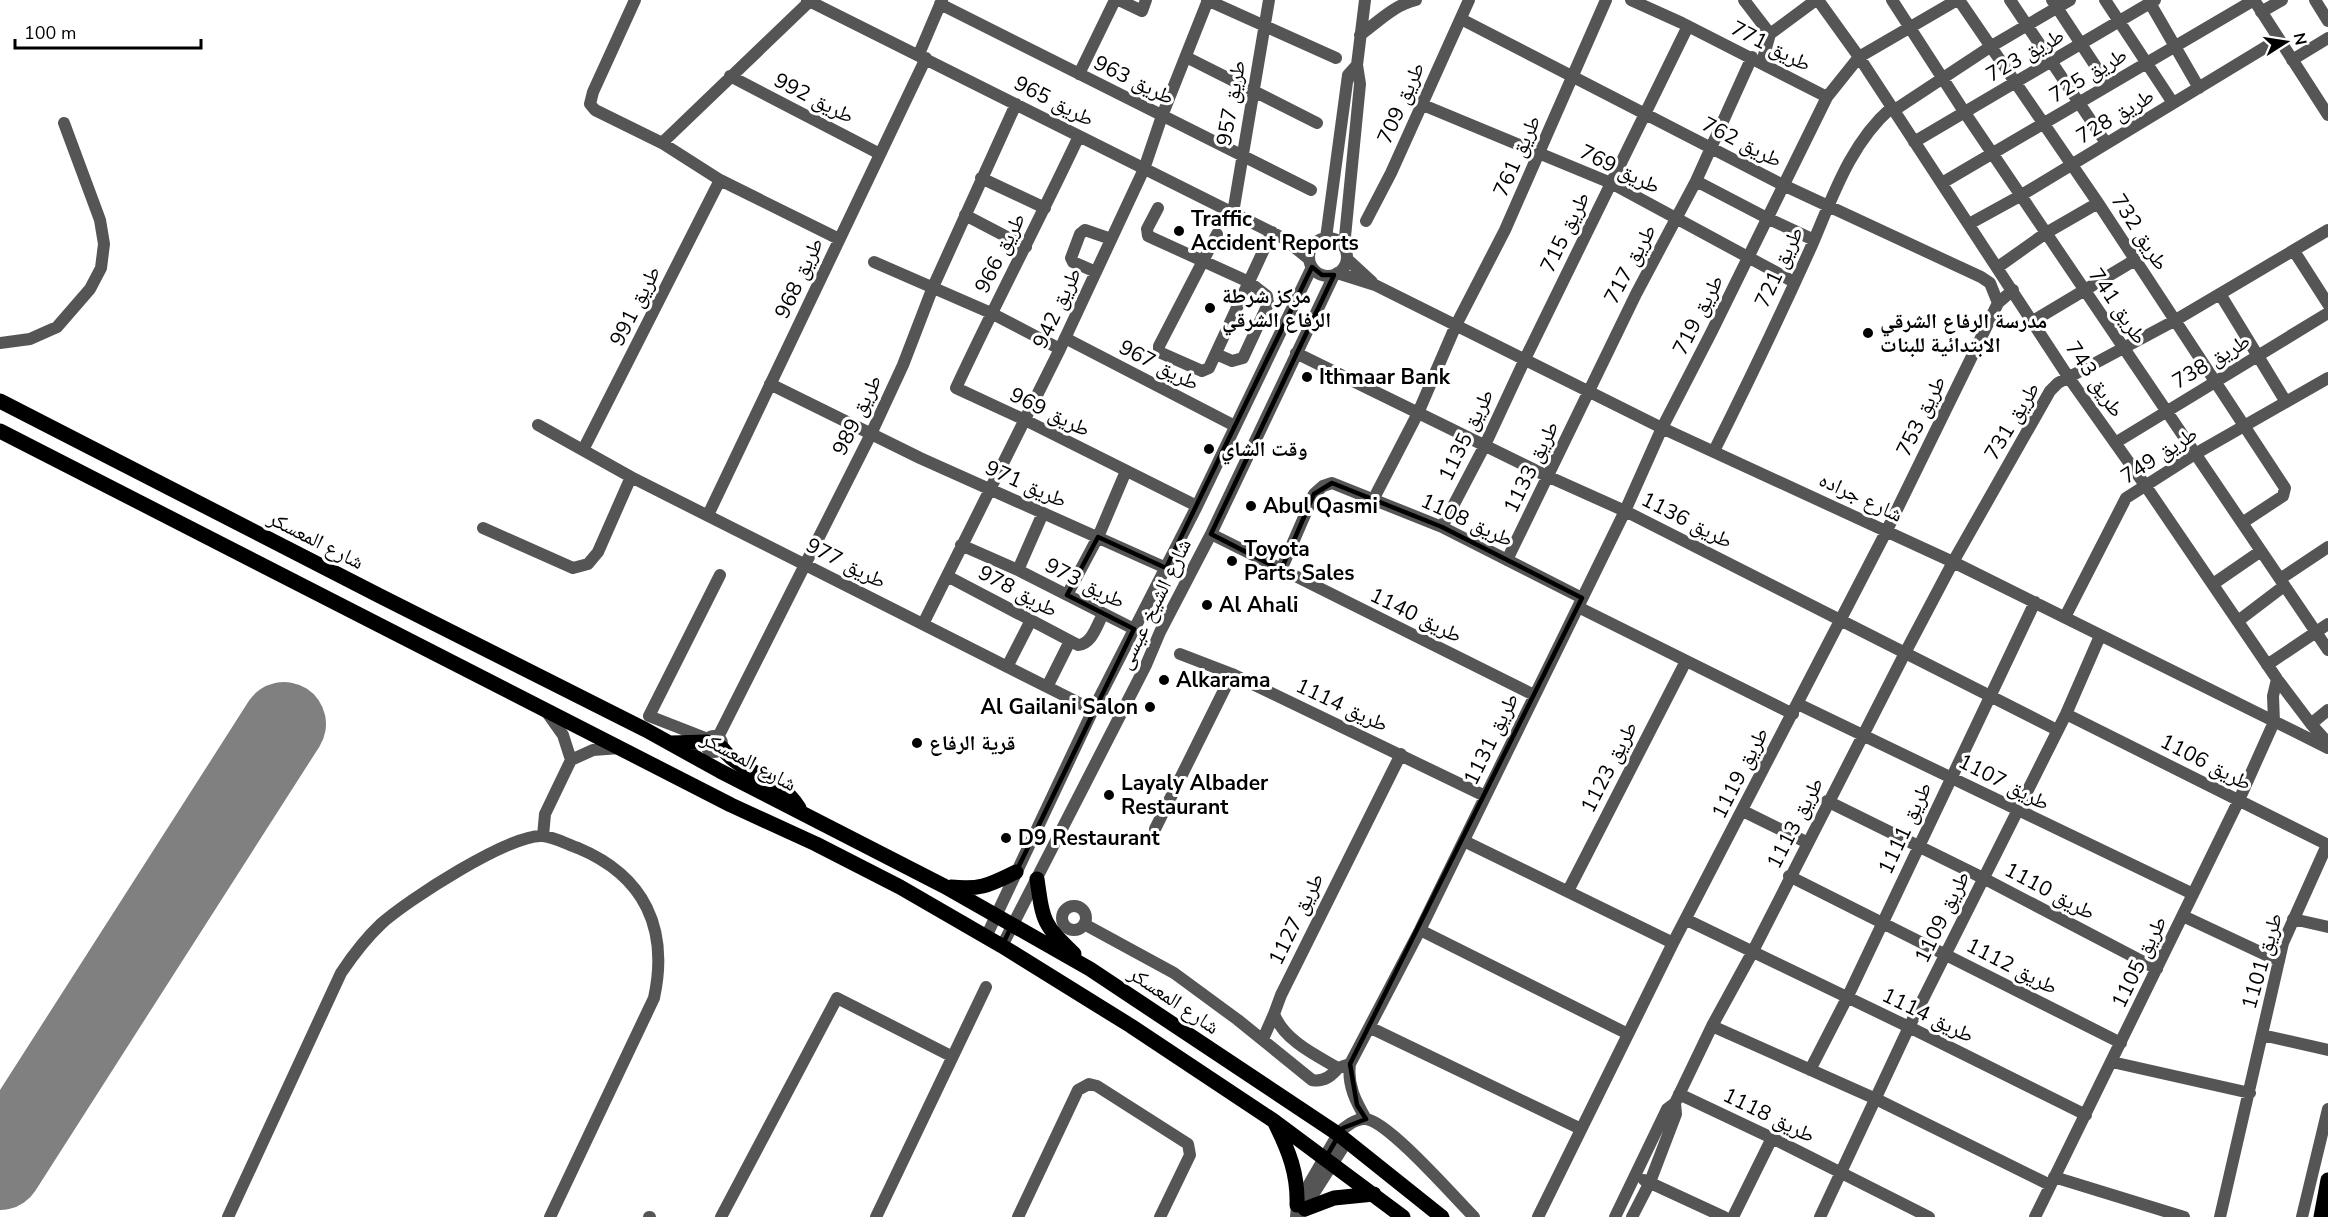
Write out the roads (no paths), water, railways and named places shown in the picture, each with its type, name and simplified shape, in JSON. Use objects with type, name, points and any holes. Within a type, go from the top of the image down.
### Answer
[{"type":"main road","name":"شارع المعسكر","points":[[0,401],[670,743],[944,886],[1089,969],[1343,1138],[1442,1217]]},
{"type":"main road","points":[[0,431],[731,805],[879,876],[1002,946],[1131,1026],[1274,1121],[1403,1217]]},
{"type":"main road","points":[[670,743],[714,741],[735,761],[778,784],[802,813]]},
{"type":"main road","points":[[944,886],[974,889],[996,883],[1016,872]]},
{"type":"main road","points":[[1037,879],[1042,914],[1046,924],[1089,969]]},
{"type":"main road","points":[[1274,1121],[1294,1166],[1299,1212],[1341,1197],[1374,1194]]},
{"type":"main road","points":[[2321,1217],[2328,1180]]},
{"type":"street","points":[[635,0],[593,92],[590,104],[602,114],[662,143],[720,180],[839,239]]},
{"type":"street","points":[[1079,74],[1115,0]]},
{"type":"street","points":[[1119,0],[1144,6]]},
{"type":"street","points":[[1208,0],[1336,58]]},
{"type":"street","name":"طريق 942","points":[[923,624],[1062,344],[1144,169],[1162,116],[1208,0]]},
{"type":"street","name":"طريق 957","points":[[1233,213],[1269,0]]},
{"type":"street","points":[[1335,274],[1342,269],[1345,253],[1360,84],[1357,65],[1365,0]]},
{"type":"street","points":[[1360,35],[1396,3],[1416,0]]},
{"type":"street","name":"طريق 709","points":[[1366,221],[1423,105],[1469,0]]},
{"type":"street","name":"طريق 761","points":[[1373,500],[1418,413],[1456,325],[1505,230],[1606,0]]},
{"type":"street","points":[[1744,0],[1770,34],[1822,1]]},
{"type":"street","name":"طريق 741","points":[[1892,0],[2020,196],[2328,650]]},
{"type":"street","name":"طريق 719","points":[[1662,428],[1827,97],[1859,57],[1958,0]]},
{"type":"street","name":"طريق 732","points":[[1958,0],[2098,203],[2242,426],[2285,488],[2283,496],[2242,523]]},
{"type":"street","points":[[2010,0],[2106,143]]},
{"type":"street","name":"طريق 721","points":[[1714,451],[1814,240],[1845,166],[1875,122],[1892,109],[2028,25],[2055,4],[2070,0]]},
{"type":"street","points":[[2105,0],[2173,103]]},
{"type":"street","points":[[2254,0],[2328,115]]},
{"type":"street","name":"طريق 725","points":[[1942,183],[2254,0]]},
{"type":"street","points":[[2261,12],[2282,0]]},
{"type":"street","points":[[2314,0],[2328,21]]},
{"type":"street","name":"طريق 965","points":[[808,1],[1277,235],[1311,263]]},
{"type":"street","name":"طريق 992","points":[[662,143],[808,1]]},
{"type":"street","name":"طريق 743","points":[[1822,1],[2069,378],[2145,484],[2277,679],[2328,743]]},
{"type":"street","name":"طريق 963","points":[[941,2],[1162,116],[1311,189]]},
{"type":"street","name":"طريق 968","points":[[708,515],[880,154],[922,56],[941,2]]},
{"type":"street","name":"طريق 771","points":[[1640,2],[1827,97]]},
{"type":"street","points":[[2153,2],[2199,88]]},
{"type":"street","name":"طريق 723","points":[[1914,142],[2153,2]]},
{"type":"street","points":[[2055,4],[2108,85]]},
{"type":"street","name":"طريق 762","points":[[1461,19],[1783,184],[1981,277],[1990,283],[1998,303]]},
{"type":"street","name":"طريق 715","points":[[1525,359],[1688,26]]},
{"type":"street","name":"طريق 717","points":[[1588,390],[1770,34]]},
{"type":"street","points":[[2292,60],[2328,38]]},
{"type":"street","name":"طريق 728","points":[[1969,224],[2020,196],[2279,39]]},
{"type":"street","points":[[1186,57],[1317,123]]},
{"type":"street","points":[[1357,65],[1348,75],[1321,240],[1309,253],[1311,263],[1322,274],[1335,274],[1375,285]]},
{"type":"street","name":"طريق 992","points":[[730,76],[880,154]]},
{"type":"street","name":"طريق 989","points":[[714,741],[871,434],[903,365],[964,215],[1016,104]]},
{"type":"street","name":"طريق 769","points":[[1423,105],[1611,183],[1794,282]]},
{"type":"street","points":[[0,343],[30,339],[57,327],[90,290],[101,268],[104,244],[100,220],[64,123]]},
{"type":"street","name":"طريق 966","points":[[956,388],[1079,136]]},
{"type":"street","points":[[981,178],[1044,208]]},
{"type":"street","name":"طريق 991","points":[[583,450],[720,180]]},
{"type":"street","points":[[1696,181],[1814,240]]},
{"type":"street","points":[[1998,267],[2046,233],[2098,203]]},
{"type":"street","points":[[1158,208],[1146,229],[1148,236],[1249,282],[1268,296],[1268,304],[1243,358],[1232,361],[1216,354]]},
{"type":"street","points":[[964,215],[1026,247]]},
{"type":"street","points":[[1096,272],[1072,261],[1071,258],[1080,234],[1085,230],[1111,239]]},
{"type":"street","name":"طريق 731","points":[[1953,562],[2050,391],[2058,383],[2175,321],[2328,230]]},
{"type":"street","points":[[1217,234],[1159,346],[1159,352],[1202,371],[1209,368],[1249,282],[1277,235]]},
{"type":"street","name":"طريق 965","points":[[1277,235],[1321,240]]},
{"type":"street","points":[[1321,240],[1336,240],[1375,285]]},
{"type":"street","points":[[2294,251],[2328,304]]},
{"type":"street","points":[[2033,321],[2135,260]]},
{"type":"street","name":"طريق 967","points":[[874,262],[1062,344],[1236,426]]},
{"type":"street","name":"شارع الشيخ عيسى","points":[[986,937],[1093,710],[1236,426],[1311,263]]},
{"type":"street","name":"شارع الشيخ عيسى","points":[[1002,946],[1146,665],[1335,274]]},
{"type":"street","name":"شارع جراده","points":[[1375,285],[1662,428],[1953,562],[2328,748]]},
{"type":"street","name":"طريق 753","points":[[1887,531],[1998,303],[2013,290]]},
{"type":"street","points":[[2220,294],[2286,402]]},
{"type":"street","name":"طريق 738","points":[[2115,442],[2328,312]]},
{"type":"street","name":"طريق 1136","points":[[1296,353],[1547,476],[1625,511],[2057,730]]},
{"type":"street","name":"طريق 1135","points":[[1442,527],[1485,445],[1525,359]]},
{"type":"street","name":"طريق 749","points":[[2065,617],[2126,498],[2145,484],[2242,426],[2328,378]]},
{"type":"street","name":"طريق 971","points":[[770,384],[871,434],[1166,568]]},
{"type":"street","name":"طريق 969","points":[[956,388],[1197,506]]},
{"type":"street","name":"طريق 1133","points":[[1507,560],[1588,390]]},
{"type":"street","name":"طريق 977","points":[[538,425],[631,477],[1093,710]]},
{"type":"street","name":"طريق 1131","points":[[1344,1066],[1371,1028],[1420,930],[1625,511],[1662,428]]},
{"type":"street","points":[[1067,595],[1098,537],[1126,471]]},
{"type":"street","points":[[483,528],[573,568],[588,564],[598,552],[631,477]]},
{"type":"street","name":"طريق 1108","points":[[1281,570],[1314,494],[1323,486],[1332,483],[1442,527],[1507,560],[1580,603]]},
{"type":"street","name":"طريق 973","points":[[1018,570],[1043,513]]},
{"type":"street","name":"طريق 1119","points":[[1538,1217],[1673,943],[1687,920],[1887,531]]},
{"type":"street","name":"طريق 1140","points":[[1210,534],[1534,695]]},
{"type":"street","name":"طريق 973","points":[[961,545],[1018,570],[1134,630]]},
{"type":"street","points":[[2238,621],[2282,582],[2328,547]]},
{"type":"street","points":[[2213,584],[2261,551]]},
{"type":"street","name":"طريق 1113","points":[[1615,1217],[1667,1109],[1677,1098],[1827,801],[1953,562]]},
{"type":"street","points":[[714,741],[648,716],[720,575]]},
{"type":"street","name":"طريق 978","points":[[947,576],[1078,645],[1089,641],[1102,614]]},
{"type":"street","name":"طريق 1111","points":[[1810,1070],[1847,998],[2035,602]]},
{"type":"street","points":[[1580,603],[1686,661],[1796,709]]},
{"type":"street","points":[[1007,667],[1031,620]]},
{"type":"street","points":[[2268,665],[2328,624]]},
{"type":"street","name":"طريق 1109","points":[[1820,1217],[2016,810],[2066,714],[2100,636]]},
{"type":"street","name":"طريق 978","points":[[1047,687],[1070,641]]},
{"type":"street","name":"طريق 1114","points":[[1180,654],[1232,674],[1485,796]]},
{"type":"street","name":"طريق 1123","points":[[1568,891],[1686,661]]},
{"type":"street","points":[[1155,829],[1232,674]]},
{"type":"street","points":[[2274,722],[2273,696],[2277,679]]},
{"type":"street","name":"طريق 1107","points":[[1796,709],[1863,735],[2193,894]]},
{"type":"street","points":[[544,710],[563,735],[571,760]]},
{"type":"street","points":[[2311,724],[2328,710]]},
{"type":"street","name":"طريق 1106","points":[[2066,714],[2328,845]]},
{"type":"street","name":"طريق 1105","points":[[2035,1217],[2183,916],[2274,722]]},
{"type":"street","points":[[543,836],[544,814],[571,760],[593,750],[621,748]]},
{"type":"street","name":"طريق 1127","points":[[1263,1039],[1281,995],[1337,879],[1401,754]]},
{"type":"street","name":"طريق 1110","points":[[1827,801],[1918,848],[1983,878],[2157,969]]},
{"type":"street","points":[[1743,811],[1806,843]]},
{"type":"street","points":[[228,1217],[341,973],[363,942],[383,922],[427,890],[512,843],[543,836],[591,854],[619,873],[640,896],[652,918],[659,944],[659,973],[654,998],[550,1217]]},
{"type":"street","points":[[1464,841],[1673,943]]},
{"type":"street","name":"طريق 1101","points":[[2220,1217],[2283,943],[2328,845]]},
{"type":"street","name":"طريق 1112","points":[[1789,876],[2121,1043]]},
{"type":"street","points":[[2183,916],[2279,961]]},
{"type":"street","points":[[2293,919],[2328,927]]},
{"type":"street","name":"طريق 1114","points":[[1687,920],[2086,1115]]},
{"type":"street","points":[[1084,924],[1174,974],[1263,1039],[1312,1080],[1326,1079],[1344,1066]]},
{"type":"street","points":[[1420,930],[1628,1034]]},
{"type":"street","points":[[876,1217],[951,1056],[986,987]]},
{"type":"street","points":[[721,1217],[837,998],[951,1056]]},
{"type":"street","points":[[1274,1014],[1279,1026],[1288,1036],[1344,1066],[1349,1074],[1354,1097],[1366,1119],[1387,1129],[1474,1217]]},
{"type":"street","points":[[1712,1026],[2052,1181],[2165,1214],[2184,1217]]},
{"type":"street","points":[[1371,1028],[1581,1129]]},
{"type":"street","points":[[2262,1035],[2328,1050]]},
{"type":"street","points":[[2112,1062],[2250,1093]]},
{"type":"street","points":[[1018,1217],[1078,1090],[1089,1084],[1096,1086],[1188,1144],[1190,1155],[1160,1217]]},
{"type":"street","name":"طريق 1113","points":[[1632,1217],[1650,1182],[1676,1114],[1677,1098]]},
{"type":"street","name":"طريق 1118","points":[[1677,1098],[1772,1138],[1929,1217]]},
{"type":"street","points":[[2302,1217],[2328,1109]]},
{"type":"street","points":[[1299,1212],[1343,1138],[1343,1128],[1366,1119]]},
{"type":"street","points":[[1733,1217],[1772,1138]]},
{"type":"street","points":[[1634,1175],[1724,1217]]},
{"type":"place","name":"Traffic Accident Reports","points":[[1179,231]]},
{"type":"place","name":"مركز شرطة الرفاع الشرقي","points":[[1210,308]]},
{"type":"place","name":"مدرسة الرفاع الشرقي الابتدائية للبنات","points":[[1868,333]]},
{"type":"place","name":"Ithmaar Bank","points":[[1307,377]]},
{"type":"place","name":"وقت الشاي","points":[[1209,449]]},
{"type":"place","name":"Abul Qasmi","points":[[1251,506]]},
{"type":"place","name":"Toyota Parts Sales","points":[[1232,561]]},
{"type":"place","name":"Al Ahali","points":[[1207,605]]},
{"type":"place","name":"Alkarama","points":[[1164,680]]},
{"type":"place","name":"Al Gailani Salon","points":[[1150,707]]},
{"type":"place","name":"قرية الرفاع","points":[[917,743]]},
{"type":"place","name":"Layaly Albader Restaurant","points":[[1109,795]]},
{"type":"place","name":"D9 Restaurant","points":[[1006,838]]}]
